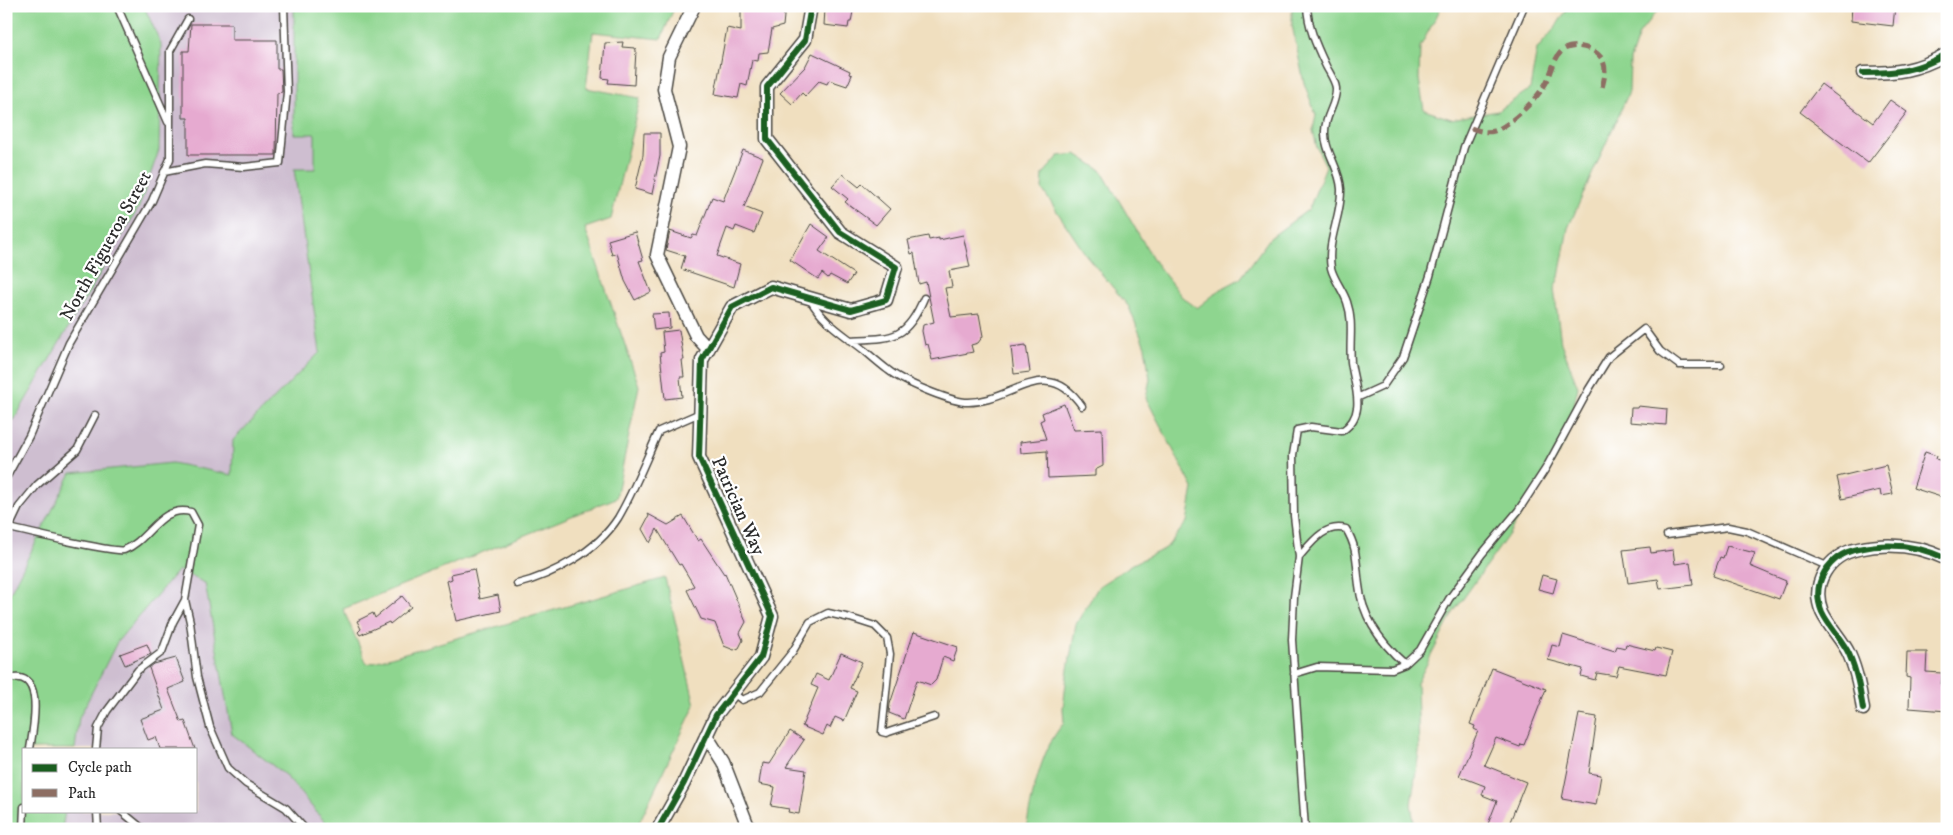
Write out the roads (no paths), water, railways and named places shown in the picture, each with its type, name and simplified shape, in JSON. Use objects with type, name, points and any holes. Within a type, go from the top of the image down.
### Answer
[{"type":"street","points":[[694,6],[668,58],[664,89],[679,147],[658,255],[696,336],[708,349]]},
{"type":"street","name":"Patrician Way","points":[[658,829],[716,715],[761,657],[772,616],[699,457],[702,360],[732,307],[771,287],[851,310],[886,300],[896,267],[840,232],[766,139],[767,87],[805,40],[811,6]]},
{"type":"street","points":[[1863,73],[1902,72],[1923,66],[1947,54]]},
{"type":"street","points":[[1863,709],[1858,678],[1848,653],[1823,613],[1819,603],[1818,590],[1827,566],[1846,552],[1890,544],[1926,550],[1947,558]]},
{"type":"street","points":[[706,735],[723,762],[749,829]]},
{"type":"lane","points":[[117,6],[170,126]]},
{"type":"lane","points":[[164,172],[205,164],[254,167],[280,163],[287,92],[284,6]]},
{"type":"lane","points":[[1305,829],[1294,674],[1293,614],[1299,557],[1294,507],[1293,456],[1297,430],[1311,427],[1342,431],[1351,426],[1359,397],[1351,363],[1352,320],[1347,302],[1332,269],[1330,258],[1339,215],[1341,189],[1338,170],[1324,134],[1326,120],[1334,101],[1336,85],[1316,45],[1306,6]]},
{"type":"lane","points":[[1359,397],[1383,386],[1404,356],[1435,258],[1464,147],[1524,6]]},
{"type":"lane","name":"North Figueroa Street","points":[[6,478],[29,436],[69,343],[152,201],[170,159],[170,51],[188,20]]},
{"type":"lane","points":[[809,298],[818,314],[850,340],[889,371],[924,390],[965,402],[988,399],[1036,382],[1052,382],[1071,391],[1082,406]]},
{"type":"lane","points":[[850,340],[880,339],[898,334],[916,318],[924,298]]},
{"type":"lane","points":[[1294,674],[1317,667],[1392,669],[1405,664],[1420,650],[1449,600],[1476,562],[1518,511],[1546,468],[1589,389],[1609,357],[1644,329],[1660,351],[1679,365],[1722,365]]},
{"type":"lane","points":[[516,584],[534,580],[577,557],[598,541],[617,519],[658,430],[700,413]]},
{"type":"lane","points":[[95,415],[77,450],[37,485],[19,506],[8,527],[122,551],[141,541],[162,516],[183,510],[191,512],[198,525],[185,600],[173,622],[162,652],[138,670],[107,711],[98,728],[96,748]]},
{"type":"lane","points":[[1299,557],[1326,530],[1337,527],[1346,529],[1353,540],[1358,558],[1359,586],[1363,608],[1375,632],[1392,653],[1405,664]]},
{"type":"lane","points":[[1667,535],[1728,527],[1747,531],[1827,566]]},
{"type":"lane","points":[[185,600],[190,622],[197,677],[210,727],[228,768],[246,784],[286,808],[305,829]]},
{"type":"lane","points":[[733,693],[742,700],[760,692],[793,651],[810,622],[828,613],[875,626],[887,638],[890,654],[890,672],[882,732],[886,733],[934,717]]},
{"type":"lane","points":[[6,680],[12,678],[22,679],[28,682],[35,694],[30,748]]},
{"type":"lane","points":[[23,829],[24,812]]},
{"type":"lane","points":[[97,812],[98,829]]},
{"type":"lane","points":[[122,812],[143,829]]}]
